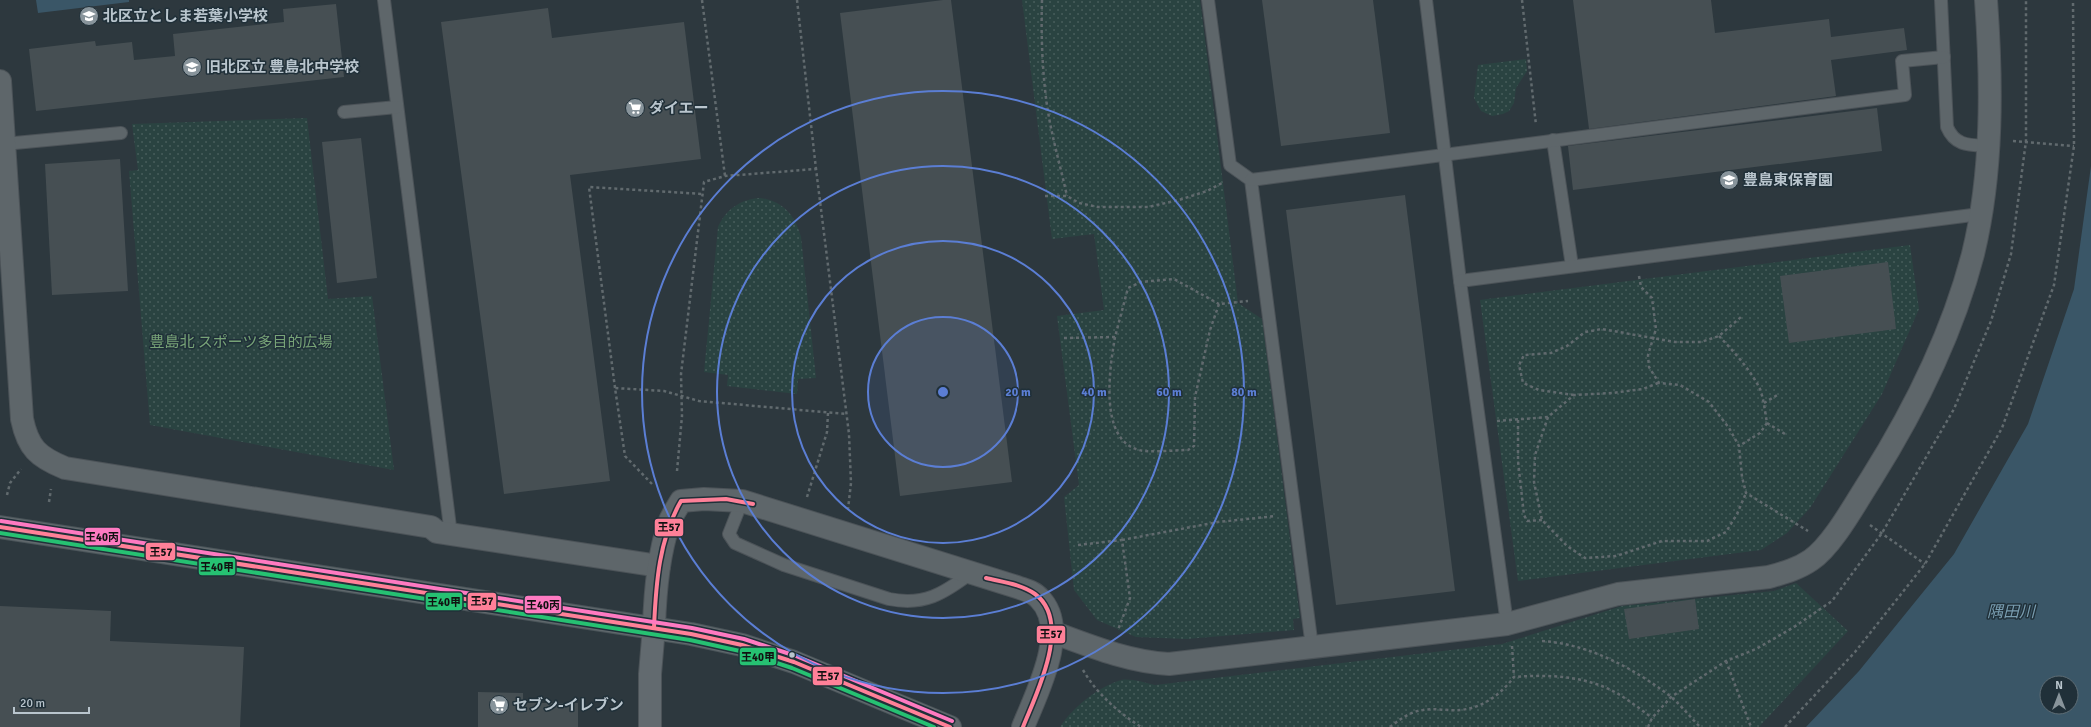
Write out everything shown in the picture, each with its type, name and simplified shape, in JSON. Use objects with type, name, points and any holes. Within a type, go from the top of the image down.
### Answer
[{"type":"main road","points":[[0,526],[654,627],[742,645],[794,662],[950,727]]},
{"type":"street","points":[[1052,632],[1087,645],[1141,661],[1162,664],[1312,647],[1509,631],[1618,594],[1769,577],[1791,571],[1812,560],[1828,543],[1886,455],[1919,397],[1956,309],[1973,253],[1980,214],[1988,146],[1988,37],[1986,0]]},
{"type":"street","points":[[0,81],[22,419],[25,436],[34,450],[47,461],[65,468],[431,528],[437,532],[451,535],[659,566]]},
{"type":"street","points":[[650,727],[650,674],[655,594],[659,566],[670,522],[681,501],[704,499],[742,501],[1029,591],[1039,597],[1051,618],[1052,632],[1045,670],[1023,727]]},
{"type":"lane","points":[[388,0],[397,107],[451,535]]},
{"type":"lane","points":[[1208,0],[1230,165],[1251,180],[1905,95],[1902,61],[1944,57]]},
{"type":"lane","points":[[1426,0],[1460,281],[1509,631]]},
{"type":"lane","points":[[1941,0],[1946,121],[1950,134],[1958,142],[1988,146]]},
{"type":"lane","points":[[344,112],[397,107]]},
{"type":"lane","points":[[4,144],[121,133]]},
{"type":"lane","points":[[1553,140],[1572,266]]},
{"type":"lane","points":[[1251,180],[1312,647]]},
{"type":"lane","points":[[1460,281],[1980,214]]},
{"type":"lane","points":[[742,501],[729,534],[735,543],[784,565],[889,599],[906,602],[925,600],[942,593],[972,573]]},
{"type":"path","points":[[702,0],[725,176]]},
{"type":"path","points":[[797,0],[846,414],[851,483],[848,510]]},
{"type":"path","points":[[1042,0],[1041,23],[1046,98],[1052,132],[1068,196]]},
{"type":"path","points":[[1522,0],[1538,142]]},
{"type":"path","points":[[1785,727],[1855,652],[1925,564],[2002,428],[2054,285],[2074,146],[2073,0]]},
{"type":"path","points":[[2026,142],[2074,146]]},
{"type":"path","points":[[677,472],[682,416],[680,395],[681,374],[704,182],[725,176],[816,169]]},
{"type":"path","points":[[1045,196],[1068,196],[1079,203],[1098,207],[1148,208],[1207,191],[1227,180]]},
{"type":"path","points":[[652,484],[625,456],[589,187],[703,194]]},
{"type":"path","points":[[1636,258],[1642,287],[1652,298],[1656,329],[1648,355],[1649,367],[1658,382]]},
{"type":"path","points":[[1219,304],[1210,330],[1196,397],[1194,446],[1188,450],[1139,450],[1128,445],[1116,434],[1109,395],[1111,360],[1128,288],[1141,282],[1174,279],[1219,304],[1256,301]]},
{"type":"path","points":[[1574,395],[1548,417],[1535,455],[1534,482],[1542,520],[1567,546],[1585,558],[1616,556],[1662,541],[1707,541],[1726,532],[1737,514],[1746,493],[1742,477],[1739,446],[1709,402],[1680,385],[1658,382],[1643,389],[1612,393],[1574,395],[1539,390],[1523,383],[1519,365],[1524,355],[1551,353],[1567,346],[1585,332],[1602,329],[1675,342],[1701,342],[1720,336],[1741,317]]},
{"type":"path","points":[[1720,336],[1740,359],[1760,389],[1764,403],[1767,424],[1760,433],[1739,446]]},
{"type":"path","points":[[1064,338],[1116,337]]},
{"type":"path","points":[[615,388],[664,391],[699,401],[846,414]]},
{"type":"path","points":[[1764,403],[1779,394]]},
{"type":"path","points":[[807,497],[827,432],[828,413]]},
{"type":"path","points":[[1496,422],[1548,417]]},
{"type":"path","points":[[1518,420],[1518,461],[1524,515],[1527,521],[1542,520]]},
{"type":"path","points":[[1767,424],[1785,434]]},
{"type":"path","points":[[7,495],[10,483],[21,469]]},
{"type":"path","points":[[1746,493],[1828,543]]},
{"type":"path","points":[[1078,545],[1122,540],[1218,522],[1283,515]]},
{"type":"path","points":[[1648,727],[1652,718],[1671,697],[1726,661],[1762,645],[1794,627],[1832,601],[1882,533],[1925,564]]},
{"type":"path","points":[[1116,637],[1130,598],[1122,540]]},
{"type":"path","points":[[1390,727],[1402,719],[1422,710],[1461,710],[1488,702],[1505,689],[1514,677],[1509,631]]},
{"type":"path","points":[[1538,640],[1568,644],[1594,652],[1619,664],[1671,697],[1700,727]]},
{"type":"path","points":[[1726,661],[1751,727]]},
{"type":"path","points":[[1083,669],[1094,688],[1128,718],[1141,727]]},
{"type":"path","points":[[1514,677],[1554,677],[1599,685],[1619,694],[1652,718]]},
{"type":"green space","points":[[1022,0],[1200,0],[1238,303],[1262,319],[1300,618],[1293,619],[1294,630],[1187,639],[1136,637],[1097,620],[1074,590],[1064,497],[1079,485],[1057,316],[1104,310],[1094,234],[1052,239]]},
{"type":"green space","points":[[1526,59],[1527,71],[1516,88],[1514,103],[1509,111],[1492,116],[1481,111],[1474,98],[1478,65]]},
{"type":"green space","name":"豊島北 スポーツ多目的広場","points":[[307,118],[328,299],[372,296],[394,470],[150,425],[129,171],[138,170],[132,124]]},
{"type":"green space","points":[[760,198],[775,202],[787,210],[795,222],[801,237],[816,378],[798,379],[797,394],[727,386],[728,375],[704,372],[718,227],[725,215],[735,206],[747,200]]},
{"type":"green space","points":[[1910,245],[1919,309],[1882,394],[1810,508],[1787,533],[1761,550],[1518,581],[1480,300]]},
{"type":"green space","points":[[1796,583],[1848,631],[1759,727],[1060,727],[1079,705],[1104,687],[1121,680],[1133,680],[1155,685],[1502,644],[1622,606],[1774,591]]},
{"type":"water","points":[[36,0],[129,0],[129,2],[38,13]]},
{"type":"water","name":"隅田川","points":[[2091,166],[2091,727],[1806,727],[1859,671],[1954,554],[2028,424],[2074,289]]},
{"type":"building","points":[[951,0],[1012,482],[900,496],[840,13]]},
{"type":"building","points":[[1262,0],[1373,0],[1390,133],[1281,146]]},
{"type":"building","points":[[1573,0],[1711,0],[1715,33],[1829,19],[1831,37],[1904,28],[1907,50],[1831,60],[1836,96],[1589,129]]},
{"type":"building","points":[[336,4],[344,77],[36,111],[29,49],[95,41],[96,46],[132,42],[134,60],[175,56],[173,34],[284,22],[283,9]]},
{"type":"building","points":[[548,8],[552,38],[684,22],[701,159],[570,175],[610,481],[504,494],[441,22]]},
{"type":"building","points":[[1877,108],[1882,151],[1573,190],[1568,146]]},
{"type":"building","points":[[361,138],[377,278],[337,283],[322,142]]},
{"type":"building","points":[[120,159],[128,291],[52,295],[45,164]]},
{"type":"building","points":[[1405,195],[1455,591],[1336,605],[1286,210]]},
{"type":"building","points":[[1888,262],[1896,329],[1789,343],[1780,276]]},
{"type":"building","points":[[1695,599],[1699,629],[1629,639],[1624,609]]},
{"type":"building","points":[[0,606],[111,611],[110,641],[244,647],[240,727],[0,727]]},
{"type":"building","points":[[478,692],[523,693],[523,703],[578,703],[578,727],[478,727]]},
{"type":"transit line","name":"王57","points":[[654,627],[656,594],[663,546],[681,501],[726,499],[753,504]]},
{"type":"transit line","name":"王40丙","points":[[1,521],[692,628],[744,639],[796,656],[952,721]]},
{"type":"transit line","name":"王57","points":[[0,527],[691,634],[742,645],[794,662],[950,727]]},
{"type":"transit line","name":"王40甲","points":[[0,533],[690,640],[740,651],[792,668],[934,727]]},
{"type":"transit line","name":"王57","points":[[986,578],[1018,586],[1035,594],[1046,606],[1051,622],[1051,640],[1043,678],[1023,727]]},
{"type":"place","name":"北区立としま若葉小学校","points":[[89,16]]},
{"type":"place","name":"旧北区立 豊島北中学校","points":[[192,67]]},
{"type":"place","name":"ダイエー","points":[[635,108]]},
{"type":"place","name":"豊島東保育園","points":[[1729,180]]},
{"type":"place","name":"セブン-イレブン","points":[[499,705]]}]
